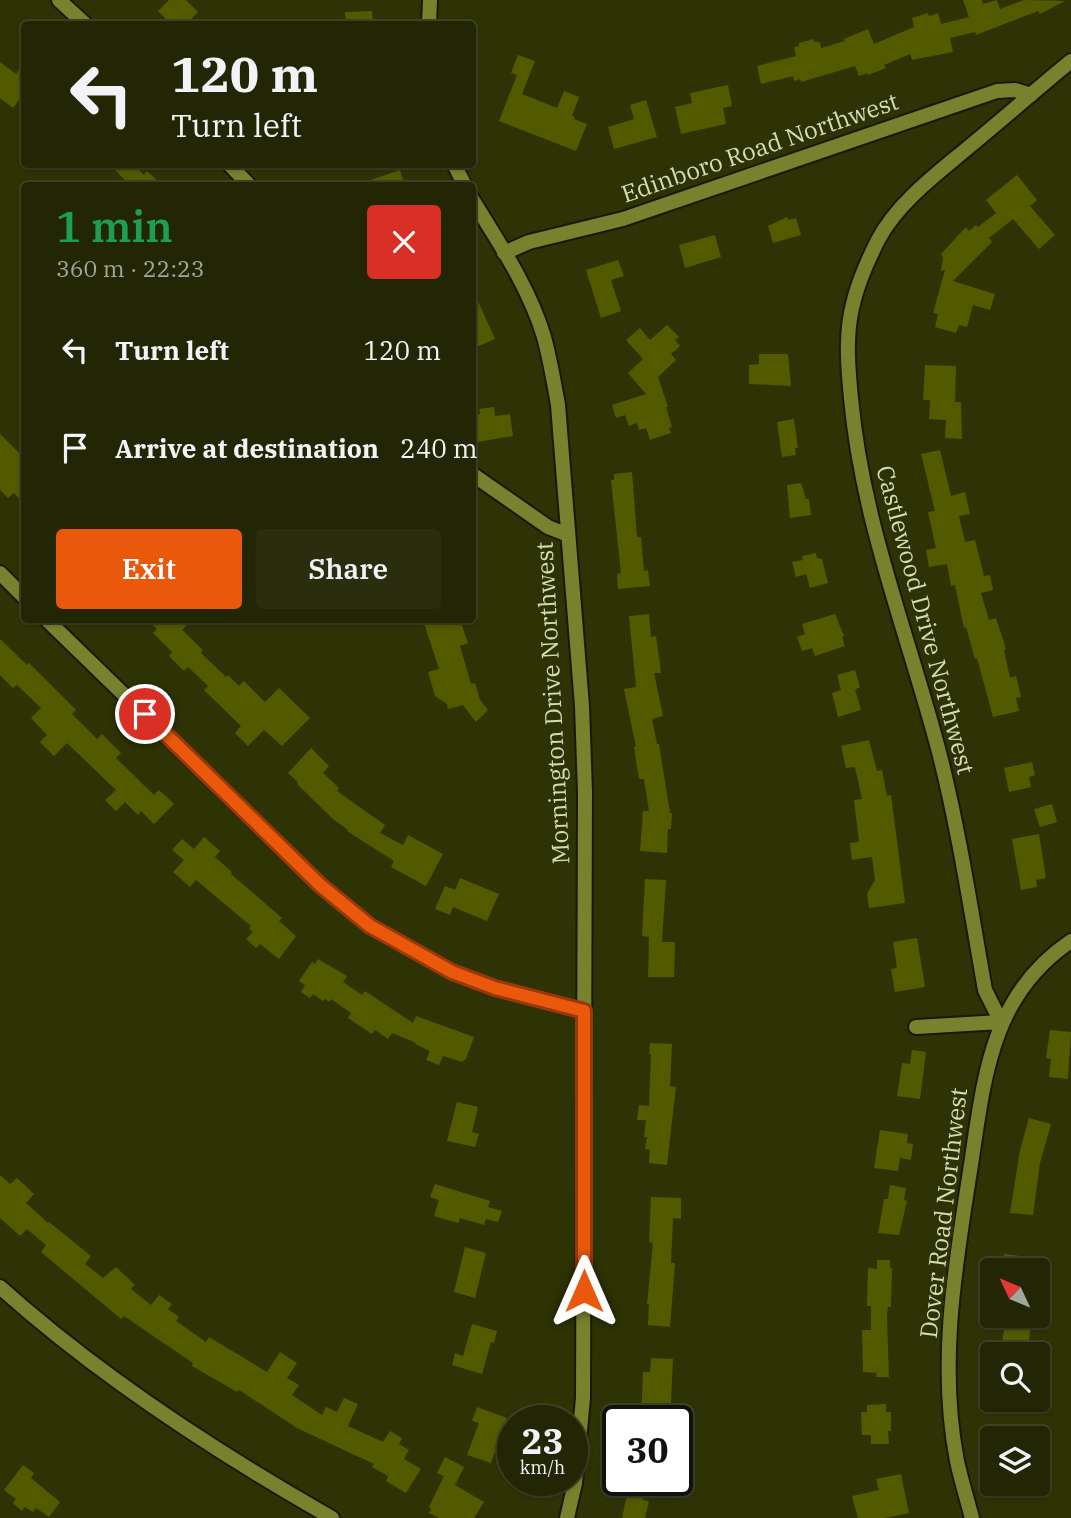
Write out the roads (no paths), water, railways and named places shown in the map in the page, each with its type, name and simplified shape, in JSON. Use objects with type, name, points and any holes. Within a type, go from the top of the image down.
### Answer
[{"type":"street","points":[[59,0],[82,21]]},
{"type":"street","points":[[429,21],[430,0]]},
{"type":"street","name":"Castlewood Drive Northwest","points":[[1001,1022],[985,990],[940,756],[919,678],[885,575],[864,489],[852,412],[849,331],[852,305],[862,274],[891,219],[936,174],[1071,61]]},
{"type":"street","name":"Edinboro Road Northwest","points":[[504,253],[529,242],[623,219],[997,91],[1015,90],[1031,94]]},
{"type":"street","points":[[233,168],[246,182]]},
{"type":"street","name":"Mornington Drive Northwest","points":[[476,206],[533,308],[552,369],[558,405],[582,706],[585,792],[583,1398],[575,1483],[566,1518]]},
{"type":"street","points":[[476,477],[548,527],[568,535]]},
{"type":"street","points":[[0,573],[21,594]]},
{"type":"street","points":[[50,623],[320,885],[370,926],[452,972],[495,988],[584,1011]]},
{"type":"street","name":"Dover Road Northwest","points":[[972,1518],[957,1461],[948,1365],[954,1274],[986,1070],[1001,1022],[1021,988],[1038,967],[1071,940]]},
{"type":"street","points":[[916,1027],[1001,1022]]},
{"type":"street","points":[[0,1287],[165,1415],[251,1472],[332,1518]]}]
